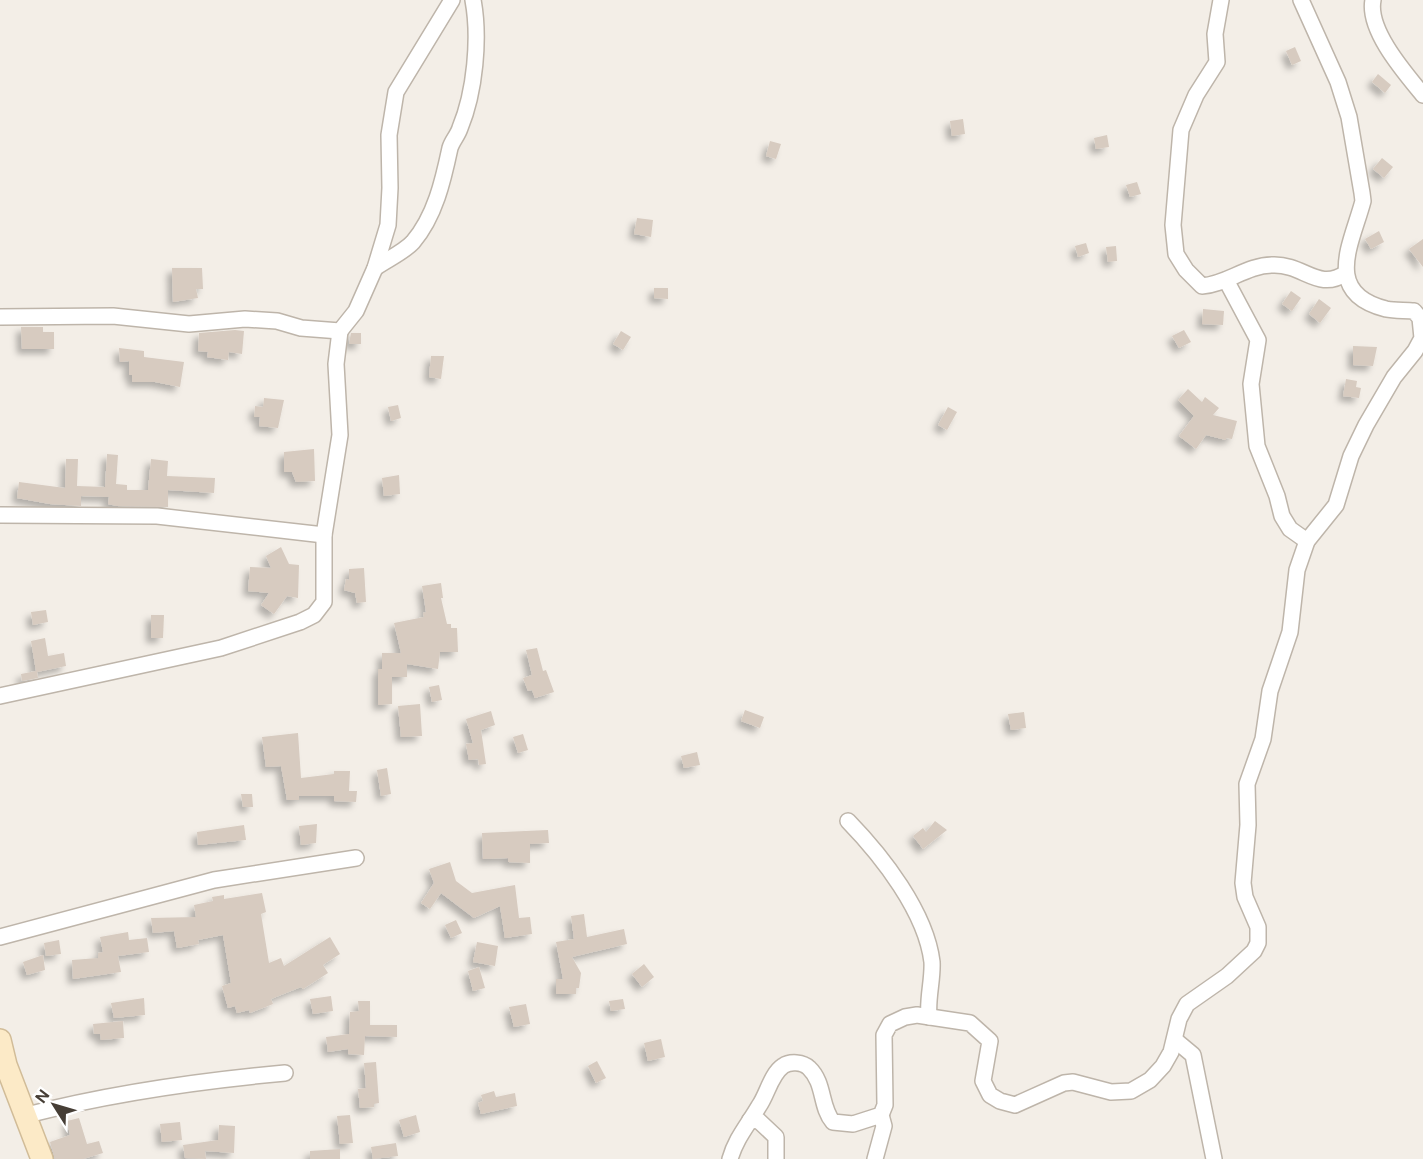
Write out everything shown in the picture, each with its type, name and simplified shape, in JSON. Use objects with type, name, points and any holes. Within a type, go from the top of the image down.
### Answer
[{"type":"main road","points":[[0,1040],[6,1065],[27,1114],[42,1159]]},
{"type":"street","points":[[0,696],[221,648],[300,622],[314,615],[324,602],[324,535],[340,435],[336,364],[340,331],[356,312],[375,268],[388,225],[389,135],[396,92],[452,0]]},
{"type":"street","points":[[375,268],[411,244],[432,209],[446,170],[451,145],[461,127],[470,87],[477,23],[473,0]]},
{"type":"street","points":[[1221,0],[1215,34],[1217,62],[1196,95],[1181,130],[1173,225],[1176,254],[1202,286],[1226,280],[1251,267],[1272,265],[1296,267],[1327,281],[1336,280],[1346,273]]},
{"type":"street","points":[[875,1159],[884,1126],[881,1115],[885,1105],[883,1049],[886,1028],[904,1017],[917,1015],[970,1023],[984,1033],[990,1041],[991,1049],[983,1081],[985,1088],[1000,1101],[1015,1105],[1064,1083],[1079,1082],[1111,1092],[1131,1091],[1150,1080],[1162,1066],[1174,1040],[1179,1019],[1187,1004],[1249,957],[1258,944],[1257,927],[1245,897],[1243,883],[1248,825],[1247,784],[1263,739],[1270,691],[1290,632],[1297,570],[1307,541],[1336,505],[1351,456],[1366,425],[1394,377],[1416,351],[1422,338],[1419,307],[1388,309],[1371,303],[1355,291],[1346,273],[1345,255],[1360,212],[1362,193],[1346,108],[1338,82],[1301,0]]},
{"type":"street","points":[[1373,0],[1374,20],[1386,44],[1423,95]]},
{"type":"street","points":[[1226,280],[1258,340],[1251,384],[1252,418],[1257,446],[1277,496],[1282,516],[1290,529],[1307,541]]},
{"type":"street","points":[[0,317],[113,316],[189,324],[245,319],[277,321],[301,328],[340,331]]},
{"type":"street","points":[[0,515],[157,516],[324,535]]},
{"type":"street","points":[[848,821],[874,848],[901,886],[921,923],[931,959],[929,1017]]},
{"type":"street","points":[[0,937],[214,880],[260,871],[306,868],[356,858]]},
{"type":"street","points":[[1174,1040],[1193,1055],[1214,1159]]},
{"type":"street","points":[[730,1159],[739,1135],[780,1069],[790,1063],[806,1065],[815,1074],[827,1113],[836,1124],[866,1121],[881,1115]]},
{"type":"street","points":[[27,1114],[136,1091],[213,1079],[285,1073]]},
{"type":"street","points":[[750,1120],[759,1121],[776,1137],[776,1159]]},
{"type":"building","points":[[1295,47],[1301,61],[1292,65],[1286,51]]},
{"type":"building","points":[[1378,74],[1391,85],[1385,93],[1372,82]]},
{"type":"building","points":[[963,119],[965,134],[952,136],[950,121]]},
{"type":"building","points":[[1107,135],[1109,147],[1096,149],[1094,138]]},
{"type":"building","points":[[770,141],[781,144],[776,159],[766,156]]},
{"type":"building","points":[[1382,158],[1393,167],[1384,178],[1373,169]]},
{"type":"building","points":[[1137,182],[1141,194],[1130,197],[1126,185]]},
{"type":"building","points":[[637,218],[653,220],[651,237],[634,234]]},
{"type":"building","points":[[1379,231],[1384,242],[1371,249],[1365,239]]},
{"type":"building","points":[[1423,239],[1423,267],[1409,249]]},
{"type":"building","points":[[1086,243],[1089,253],[1078,257],[1075,246]]},
{"type":"building","points":[[1116,246],[1117,261],[1108,262],[1106,247]]},
{"type":"building","points":[[172,268],[202,268],[203,289],[196,289],[198,298],[173,302]]},
{"type":"building","points":[[654,288],[668,288],[668,299],[654,298]]},
{"type":"building","points":[[1291,291],[1301,298],[1292,311],[1282,304]]},
{"type":"building","points":[[1319,299],[1331,308],[1320,323],[1309,314]]},
{"type":"building","points":[[1203,309],[1224,311],[1223,325],[1202,324]]},
{"type":"building","points":[[21,327],[43,327],[43,332],[54,332],[54,349],[22,349]]},
{"type":"building","points":[[1184,330],[1191,342],[1179,348],[1172,336]]},
{"type":"building","points":[[244,331],[242,354],[229,352],[228,360],[207,357],[208,352],[198,351],[199,333]]},
{"type":"building","points":[[621,331],[631,337],[623,350],[613,344]]},
{"type":"building","points":[[351,333],[361,333],[361,344],[349,344]]},
{"type":"building","points":[[1353,346],[1377,347],[1373,366],[1353,365]]},
{"type":"building","points":[[119,348],[144,351],[144,357],[184,362],[180,387],[155,382],[132,382],[132,375],[129,375],[129,361],[120,362]]},
{"type":"building","points":[[431,356],[444,356],[441,379],[429,377]]},
{"type":"building","points":[[1346,379],[1357,381],[1356,387],[1361,388],[1359,398],[1343,396]]},
{"type":"building","points":[[1188,389],[1202,402],[1205,397],[1219,408],[1213,415],[1237,421],[1232,439],[1226,438],[1226,440],[1206,435],[1196,449],[1179,436],[1194,416],[1178,400]]},
{"type":"building","points":[[264,398],[284,400],[278,428],[259,426],[260,417],[254,417],[255,406],[263,407]]},
{"type":"building","points":[[398,405],[401,418],[391,421],[388,407]]},
{"type":"building","points":[[948,407],[957,412],[947,430],[938,425]]},
{"type":"building","points":[[314,449],[315,481],[296,482],[292,472],[284,472],[284,452]]},
{"type":"building","points":[[107,454],[118,455],[116,484],[127,485],[127,490],[148,490],[151,459],[168,461],[167,476],[215,478],[214,493],[168,490],[168,507],[117,506],[108,504],[109,497],[81,496],[81,506],[50,504],[17,498],[19,482],[65,488],[66,459],[78,459],[77,486],[105,487]]},
{"type":"building","points":[[399,475],[400,494],[384,496],[382,478]]},
{"type":"building","points":[[281,547],[289,564],[299,565],[298,598],[287,596],[274,614],[261,605],[269,593],[248,591],[250,567],[271,568],[266,556]]},
{"type":"building","points":[[364,568],[366,602],[357,603],[355,593],[344,590],[346,579],[349,580],[349,569]]},
{"type":"building","points":[[441,583],[443,598],[441,598],[447,624],[451,624],[451,628],[457,628],[458,652],[440,652],[438,669],[407,664],[407,677],[392,677],[392,704],[378,705],[378,669],[382,669],[382,653],[401,653],[394,623],[424,617],[423,613],[426,612],[422,586]]},
{"type":"building","points":[[46,610],[48,622],[33,625],[31,612]]},
{"type":"building","points":[[151,615],[164,615],[163,638],[151,638]]},
{"type":"building","points":[[45,638],[48,656],[64,653],[66,666],[37,672],[38,678],[22,681],[21,674],[36,671],[31,641]]},
{"type":"building","points":[[537,648],[543,671],[546,670],[554,692],[535,698],[532,690],[528,691],[523,678],[532,675],[526,650]]},
{"type":"building","points":[[439,685],[442,700],[432,702],[429,687]]},
{"type":"building","points":[[420,704],[422,736],[401,737],[398,706]]},
{"type":"building","points":[[745,710],[764,717],[760,728],[741,721]]},
{"type":"building","points":[[491,711],[495,725],[481,730],[486,764],[479,765],[478,759],[469,760],[466,744],[473,743],[466,719]]},
{"type":"building","points":[[1024,712],[1026,728],[1011,730],[1008,714]]},
{"type":"building","points":[[298,733],[301,778],[334,774],[334,771],[350,771],[349,791],[357,791],[356,802],[334,801],[334,796],[299,796],[299,800],[287,800],[281,766],[266,767],[262,737]]},
{"type":"building","points":[[523,734],[528,750],[518,753],[513,737]]},
{"type":"building","points":[[697,752],[700,765],[684,768],[681,756]]},
{"type":"building","points":[[387,768],[391,794],[381,796],[377,770]]},
{"type":"building","points":[[241,794],[252,794],[253,807],[243,807]]},
{"type":"building","points":[[935,821],[947,830],[923,849],[913,836],[923,828],[926,832]]},
{"type":"building","points":[[317,824],[316,843],[301,845],[299,826]]},
{"type":"building","points":[[244,825],[246,840],[198,845],[197,832]]},
{"type":"building","points":[[548,830],[549,843],[530,844],[530,863],[508,862],[508,858],[483,859],[482,833]]},
{"type":"building","points":[[450,862],[456,881],[472,893],[515,885],[519,918],[530,917],[532,934],[505,938],[500,906],[474,918],[441,893],[430,909],[421,903],[434,883],[429,869]]},
{"type":"building","points":[[262,893],[266,912],[261,914],[269,963],[281,958],[284,966],[330,937],[340,954],[323,965],[328,973],[303,989],[301,987],[271,999],[273,1004],[250,1013],[249,1010],[237,1013],[235,1006],[228,1008],[222,986],[231,983],[223,935],[198,940],[199,944],[177,948],[174,931],[153,933],[151,918],[196,917],[194,905],[213,901],[212,897],[224,895],[224,899]]},
{"type":"building","points":[[584,914],[587,937],[624,929],[627,944],[572,957],[581,973],[579,988],[576,988],[576,994],[556,994],[556,979],[563,979],[556,942],[574,939],[571,916]]},
{"type":"building","points":[[456,920],[462,933],[451,938],[445,925]]},
{"type":"building","points":[[128,932],[129,940],[147,938],[149,952],[118,956],[121,972],[73,979],[72,960],[98,958],[98,953],[103,952],[100,937]]},
{"type":"building","points":[[59,940],[61,954],[46,956],[44,943]]},
{"type":"building","points":[[477,942],[498,946],[495,966],[473,962]]},
{"type":"building","points":[[43,955],[45,970],[27,975],[23,962]]},
{"type":"building","points":[[644,964],[654,977],[642,987],[632,974]]},
{"type":"building","points":[[479,967],[485,988],[473,991],[468,971]]},
{"type":"building","points":[[331,996],[333,1011],[313,1014],[310,999]]},
{"type":"building","points":[[144,998],[145,1015],[114,1018],[111,1003]]},
{"type":"building","points":[[623,999],[625,1009],[611,1011],[609,1001]]},
{"type":"building","points":[[358,1001],[370,1001],[370,1025],[397,1025],[397,1037],[365,1036],[364,1055],[348,1054],[348,1049],[328,1052],[326,1037],[349,1034],[350,1012],[359,1011]]},
{"type":"building","points":[[526,1004],[530,1024],[514,1027],[509,1007]]},
{"type":"building","points":[[123,1021],[124,1038],[101,1040],[100,1034],[94,1034],[93,1024]]},
{"type":"building","points":[[661,1039],[665,1057],[648,1061],[644,1043]]},
{"type":"building","points":[[597,1061],[606,1078],[596,1083],[588,1066]]},
{"type":"building","points":[[376,1062],[379,1103],[374,1104],[374,1107],[360,1108],[358,1089],[366,1088],[364,1063]]},
{"type":"building","points":[[494,1091],[496,1097],[515,1093],[517,1106],[481,1114],[478,1103],[483,1101],[481,1095]]},
{"type":"building","points":[[350,1115],[353,1143],[340,1144],[337,1116]]},
{"type":"building","points":[[416,1115],[420,1132],[404,1137],[399,1120]]},
{"type":"building","points":[[79,1118],[87,1144],[99,1141],[103,1153],[83,1159],[55,1159],[50,1142],[70,1135],[67,1121]]},
{"type":"building","points":[[180,1122],[182,1140],[162,1142],[160,1124]]},
{"type":"building","points":[[219,1125],[235,1126],[234,1153],[205,1151],[206,1159],[185,1158],[183,1145],[218,1140]]},
{"type":"building","points":[[396,1143],[398,1156],[373,1159],[371,1147]]},
{"type":"building","points":[[340,1149],[340,1159],[310,1159],[310,1151]]}]
